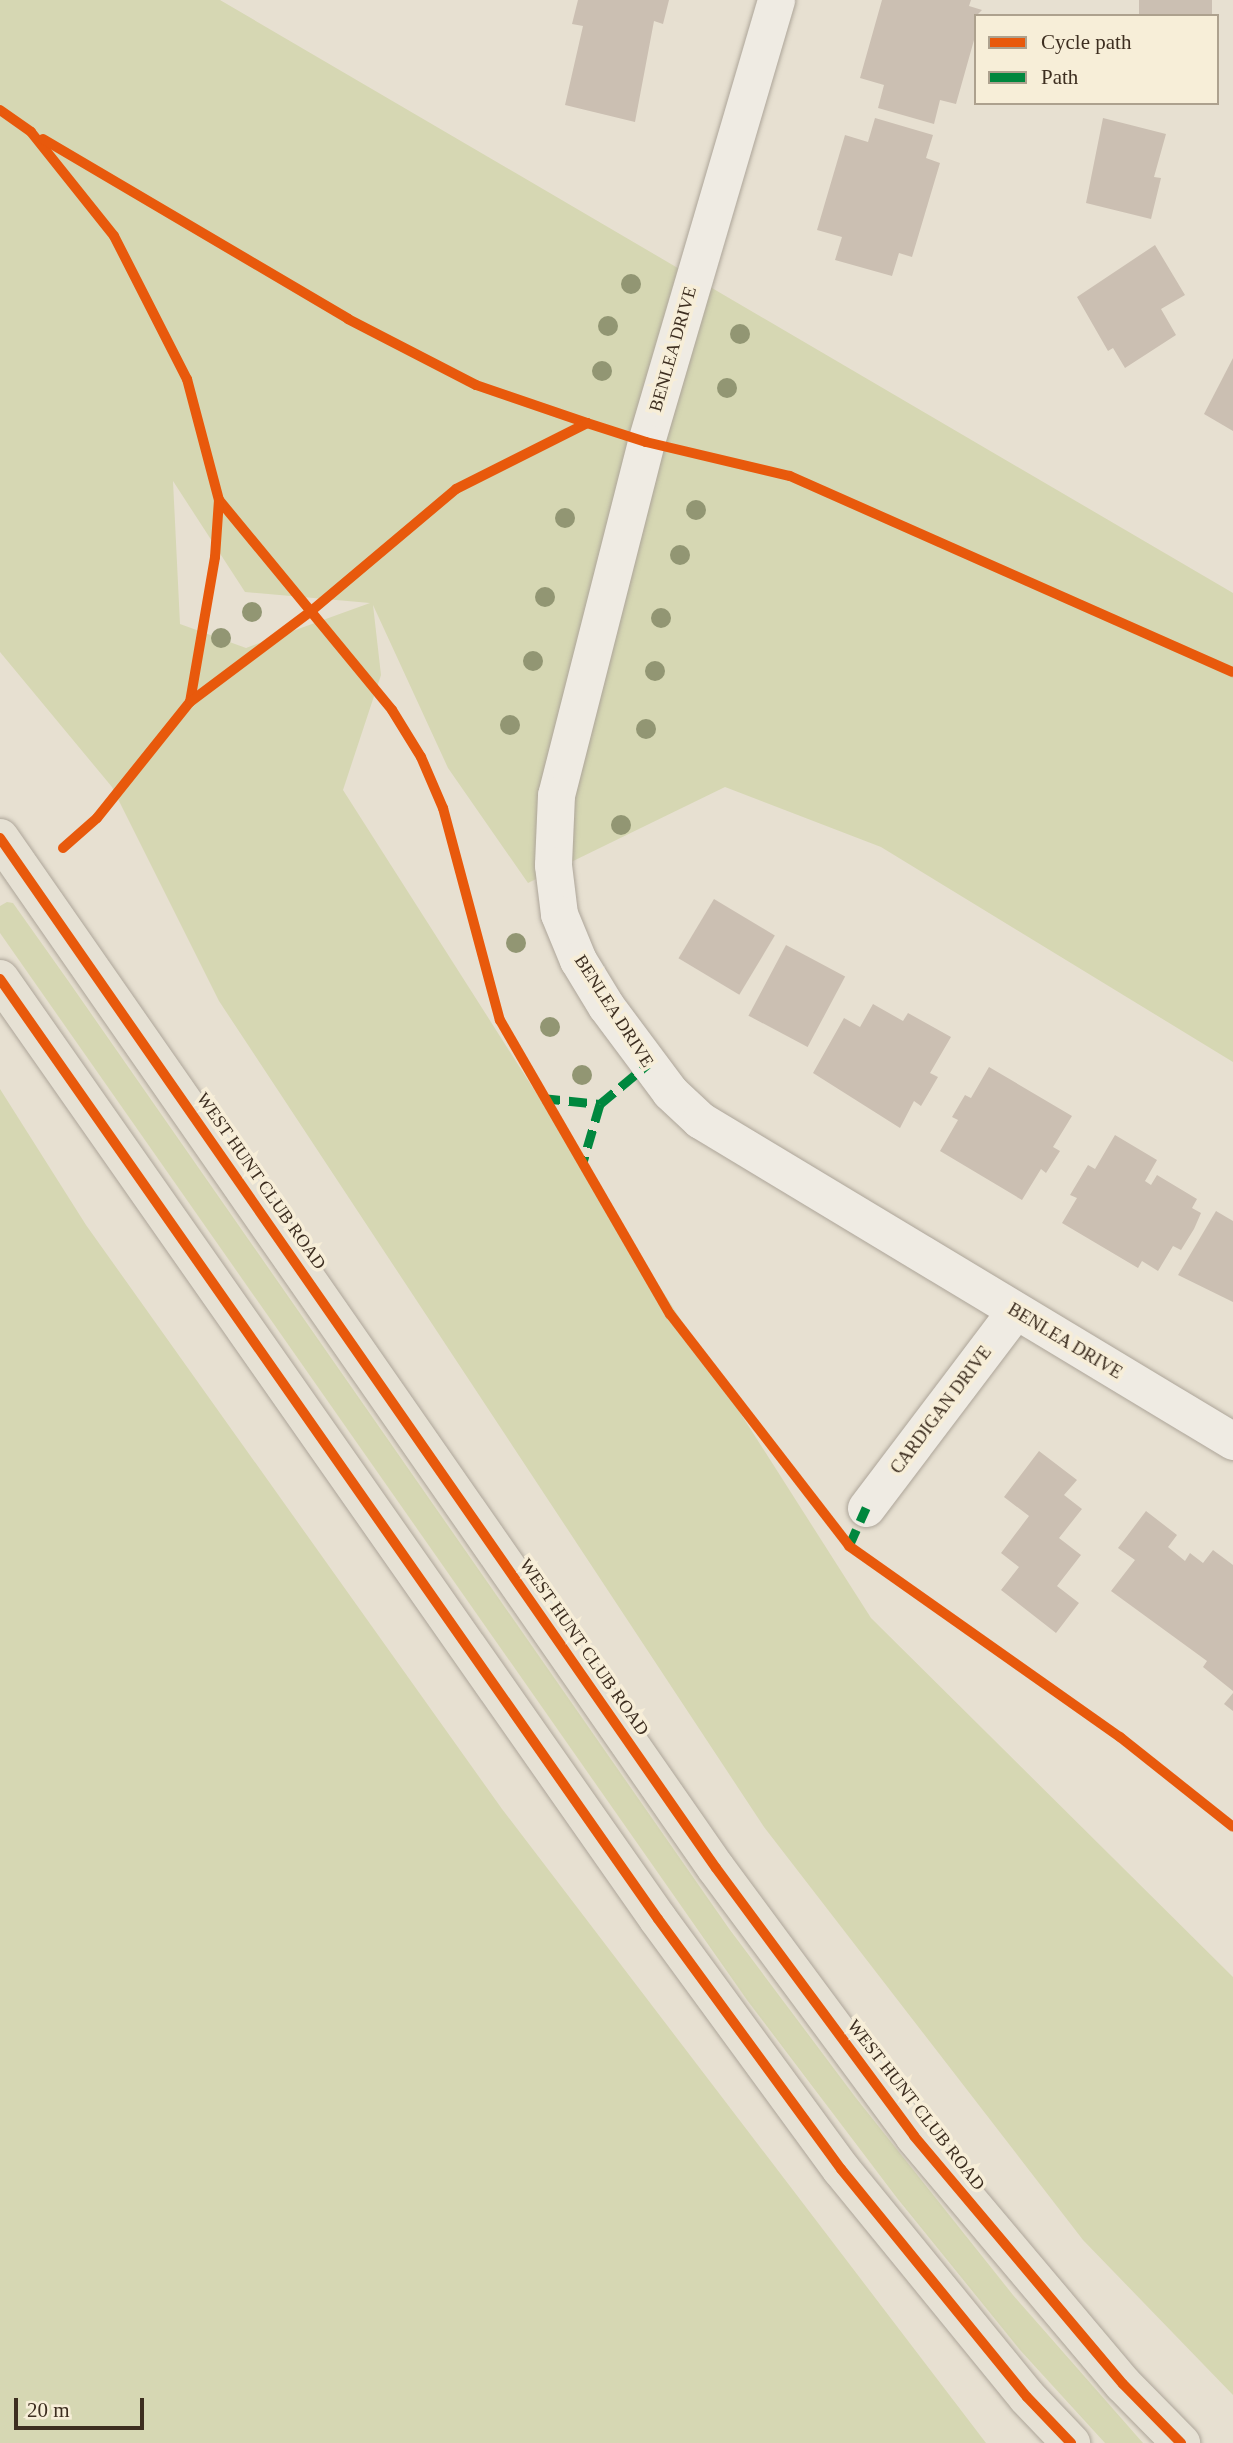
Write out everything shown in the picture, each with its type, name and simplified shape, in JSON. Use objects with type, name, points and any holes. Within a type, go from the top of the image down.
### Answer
[{"type":"main road","name":"WEST HUNT CLUB ROAD","points":[[0,838],[724,1880],[914,2136],[1123,2384],[1181,2443]]},
{"type":"main road","points":[[0,979],[642,1896],[793,2104],[1027,2397],[1071,2443]]},
{"type":"street","name":"BENLEA DRIVE","points":[[776,0],[646,442],[556,795],[553,865],[559,914],[578,960],[606,1006],[670,1093],[700,1120],[1233,1441]]},
{"type":"street","name":"CARDIGAN DRIVE","points":[[866,1508],[1015,1311]]},
{"type":"green space","points":[[0,0],[220,0],[1233,593],[1233,1062],[881,847],[725,787],[528,883],[448,768],[373,605],[381,675],[343,790],[871,1618],[1233,1977],[1233,2395],[1083,2240],[764,1827],[219,1001],[112,787],[0,652]],"holes":[[[173,481],[245,592],[370,603],[246,648],[180,624]]]},
{"type":"green space","points":[[7,902],[13,903],[69,982],[730,1930],[856,2098],[1013,2295],[1143,2443],[1105,2443],[1020,2350],[897,2198],[747,2000],[0,933],[0,906]]},
{"type":"green space","points":[[0,1089],[86,1225],[502,1809],[986,2443],[0,2443]]},
{"type":"building","points":[[578,0],[669,0],[663,24],[654,21],[635,122],[565,105],[583,26],[572,24]]},
{"type":"building","points":[[882,0],[971,0],[969,6],[982,10],[974,14],[974,40],[956,104],[940,100],[934,124],[878,108],[884,85],[860,78]]},
{"type":"building","points":[[1139,0],[1212,0],[1212,14],[1139,14]]},
{"type":"building","points":[[875,118],[933,135],[926,158],[940,163],[912,257],[899,253],[892,276],[835,260],[842,237],[817,230],[845,135],[868,142]]},
{"type":"building","points":[[1103,118],[1166,134],[1154,177],[1161,178],[1151,219],[1086,203]]},
{"type":"building","points":[[1155,245],[1185,295],[1161,309],[1176,335],[1125,368],[1113,348],[1108,351],[1077,297]]},
{"type":"building","points":[[1233,358],[1233,431],[1204,414]]},
{"type":"building","points":[[714,899],[775,936],[739,995],[678,958]]},
{"type":"building","points":[[786,945],[845,976],[808,1047],[748,1016]]},
{"type":"building","points":[[873,1004],[903,1021],[908,1013],[951,1037],[930,1073],[938,1077],[921,1106],[914,1101],[900,1128],[813,1073],[844,1018],[860,1027]]},
{"type":"building","points":[[989,1067],[1072,1116],[1053,1147],[1060,1151],[1046,1173],[1041,1169],[1022,1200],[940,1151],[958,1120],[952,1117],[965,1095],[971,1098]]},
{"type":"building","points":[[1115,1135],[1157,1160],[1145,1181],[1151,1185],[1157,1175],[1197,1199],[1192,1208],[1201,1213],[1194,1229],[1181,1250],[1173,1246],[1158,1271],[1142,1261],[1138,1268],[1062,1223],[1077,1198],[1070,1195],[1088,1165],[1095,1169]]},
{"type":"building","points":[[1216,1211],[1233,1221],[1233,1302],[1178,1275]]},
{"type":"building","points":[[1039,1451],[1077,1480],[1064,1495],[1082,1509],[1059,1538],[1081,1555],[1057,1586],[1079,1603],[1056,1633],[1001,1590],[1019,1567],[1001,1553],[1029,1516],[1004,1497]]},
{"type":"building","points":[[1146,1511],[1177,1535],[1168,1547],[1185,1561],[1190,1553],[1203,1563],[1213,1550],[1233,1565],[1233,1691],[1203,1667],[1207,1661],[1111,1591],[1135,1560],[1118,1548]]},
{"type":"building","points":[[1233,1693],[1233,1711],[1224,1704]]},
{"type":"marked path","points":[[600,1104],[648,1064]]},
{"type":"marked path","points":[[542,1098],[600,1104],[583,1162]]},
{"type":"marked path","points":[[849,1546],[866,1508]]},
{"type":"cycle path","points":[[0,110],[31,132],[114,236],[187,379],[219,500],[392,710],[421,757],[443,808],[500,1020],[670,1314],[849,1546],[1120,1737],[1233,1827]]},
{"type":"cycle path","points":[[43,139],[348,319],[476,385],[587,423]]},
{"type":"cycle path","points":[[63,848],[97,818],[190,702],[310,612],[456,489],[587,423],[646,442],[790,476],[1233,672]]},
{"type":"cycle path","points":[[190,702],[215,557],[219,500]]},
{"type":"cycle path","points":[[0,838],[716,1868],[914,2136],[1123,2384],[1181,2443]]},
{"type":"cycle path","points":[[0,979],[658,1919],[841,2169],[1027,2397],[1071,2443]]}]
